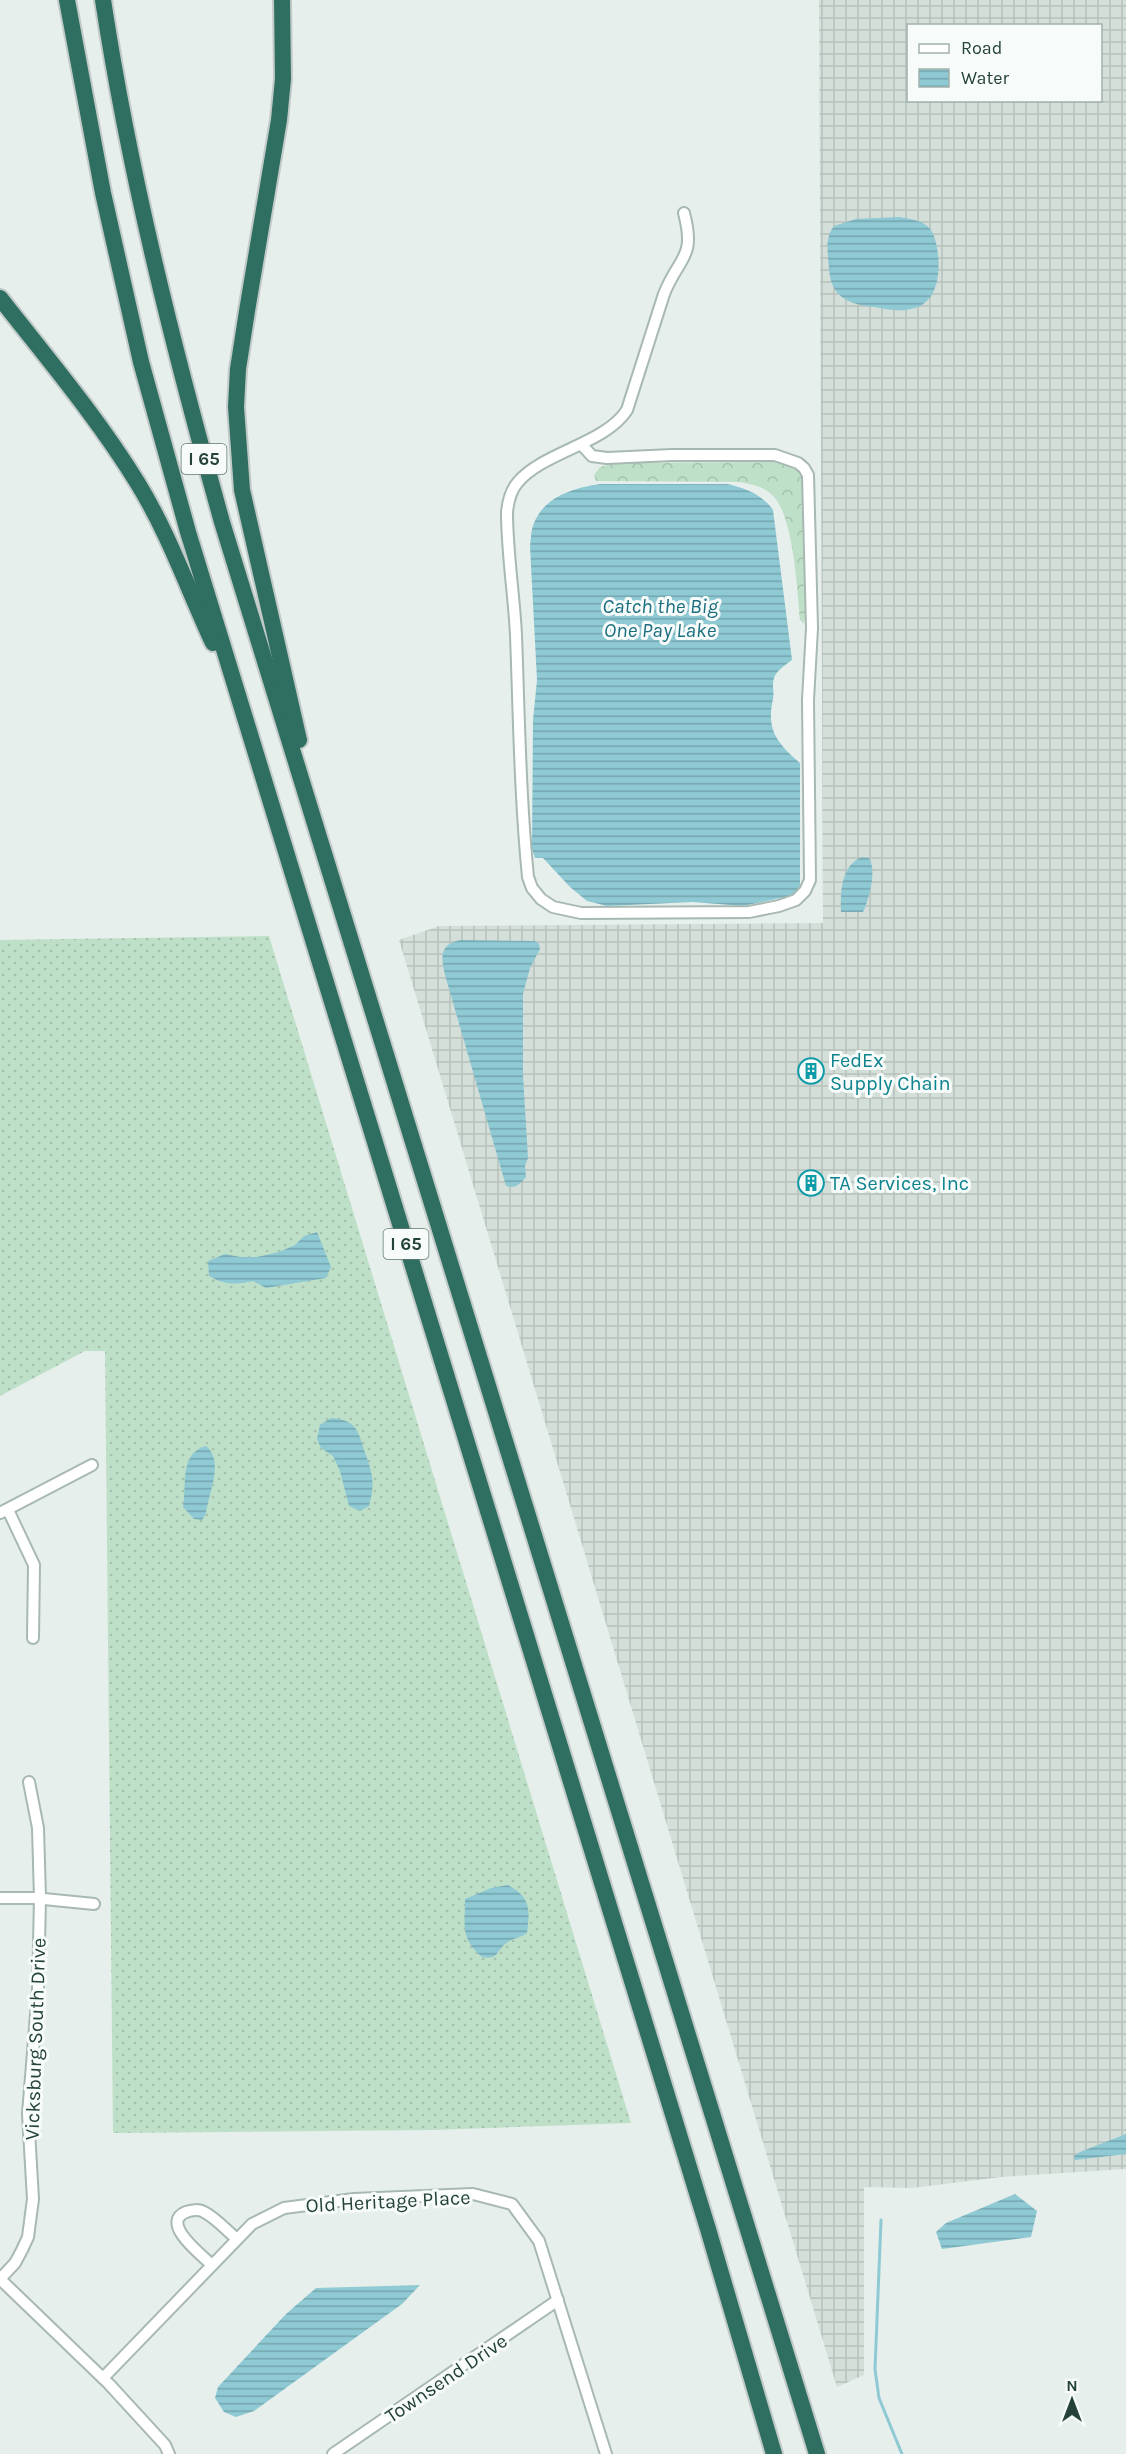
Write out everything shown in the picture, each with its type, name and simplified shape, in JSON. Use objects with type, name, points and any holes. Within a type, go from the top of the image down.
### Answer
[{"type":"highway","name":"I 65","points":[[67,0],[103,194],[141,362],[188,532],[708,2229],[774,2454]]},
{"type":"highway","name":"I 65","points":[[103,0],[137,188],[176,357],[222,522],[817,2454]]},
{"type":"highway","points":[[282,0],[282,79],[279,120],[238,369],[236,407],[238,446],[242,490],[254,550],[333,887]]},
{"type":"highway","points":[[0,298],[101,426],[138,483],[163,531],[240,703]]},
{"type":"street","points":[[580,444],[592,456],[607,458],[672,455],[776,455],[798,463],[808,475],[812,627],[808,700],[810,880],[805,891],[796,900],[749,912],[580,913],[553,907],[532,888],[528,877],[521,800],[514,587],[507,509],[510,496],[528,473],[619,422],[627,410],[663,294],[669,279],[686,257],[690,235],[684,213]]},
{"type":"street","points":[[33,1638],[34,1565],[4,1512],[92,1465]]},
{"type":"street","name":"Vicksburg South Drive","points":[[0,2279],[15,2263],[22,2250],[31,2219],[33,2176],[28,2114],[38,1990],[40,1898],[38,1828],[28,1782]]},
{"type":"street","points":[[0,1898],[40,1898],[94,1904]]},
{"type":"street","name":"Old Heritage Place","points":[[103,2378],[252,2224],[284,2208],[354,2199],[472,2194],[512,2204],[539,2241],[606,2454]]},
{"type":"street","points":[[212,2265],[181,2233],[177,2222],[183,2213],[192,2210],[204,2211],[237,2239]]},
{"type":"street","points":[[0,2279],[103,2378],[165,2445],[170,2454]]},
{"type":"street","name":"Townsend Drive","points":[[333,2454],[350,2449],[558,2301]]},
{"type":"shaded area","points":[[819,0],[1126,0],[1126,2169],[1001,2177],[912,2188],[864,2187],[864,2375],[837,2387],[399,940],[439,926],[823,923]]},
{"type":"green space","points":[[776,462],[800,471],[807,487],[804,624],[800,620],[796,574],[786,522],[781,508],[767,490],[740,482],[596,481],[594,475],[600,467],[616,463]]},
{"type":"green space","points":[[269,936],[631,2123],[433,2130],[113,2133],[105,1351],[85,1351],[0,1396],[0,940]]},
{"type":"water","points":[[899,217],[921,222],[933,233],[939,266],[933,293],[920,306],[902,310],[863,305],[842,297],[832,284],[829,269],[828,240],[834,226],[856,219]]},
{"type":"water","name":"Catch the Big One Pay Lake","points":[[600,484],[728,484],[753,493],[773,510],[792,660],[779,670],[773,680],[771,719],[775,735],[785,749],[800,763],[800,887],[795,895],[743,906],[693,902],[607,906],[587,901],[570,887],[543,858],[535,858],[532,849],[533,720],[537,680],[530,546],[532,531],[539,514],[553,500],[571,491]]},
{"type":"water","points":[[862,857],[869,858],[872,870],[870,893],[863,912],[841,912],[843,880],[850,866]]},
{"type":"water","points":[[460,940],[535,941],[539,944],[540,949],[530,968],[523,994],[523,1075],[528,1158],[525,1166],[526,1177],[515,1186],[506,1186],[445,975],[443,953],[448,945]]},
{"type":"water","points":[[317,1232],[331,1267],[326,1278],[266,1288],[253,1281],[230,1283],[209,1276],[208,1261],[225,1254],[257,1257],[279,1252],[295,1245],[304,1236]]},
{"type":"water","points":[[331,1418],[347,1422],[356,1429],[368,1462],[372,1475],[372,1492],[369,1506],[360,1511],[349,1506],[340,1471],[333,1456],[321,1448],[317,1439],[320,1425]]},
{"type":"water","points":[[206,1446],[212,1452],[215,1469],[206,1514],[202,1520],[194,1519],[183,1507],[188,1463],[197,1450]]},
{"type":"water","points":[[508,1885],[521,1895],[527,1905],[529,1917],[527,1933],[507,1942],[494,1956],[482,1957],[470,1944],[465,1931],[465,1899],[491,1888]]},
{"type":"water","points":[[1126,2134],[1126,2154],[1075,2160],[1074,2156],[1080,2152]]},
{"type":"water","points":[[1015,2194],[1037,2211],[1031,2237],[942,2249],[936,2232],[946,2223]]},
{"type":"water","points":[[420,2285],[402,2304],[254,2411],[236,2417],[224,2412],[215,2398],[218,2387],[286,2314],[316,2288]]},
{"type":"waterway","points":[[881,2220],[875,2369],[879,2398],[902,2454]]},
{"type":"place","name":"FedEx Supply Chain","points":[[811,1071]]},
{"type":"place","name":"TA Services, Inc","points":[[811,1183]]}]
